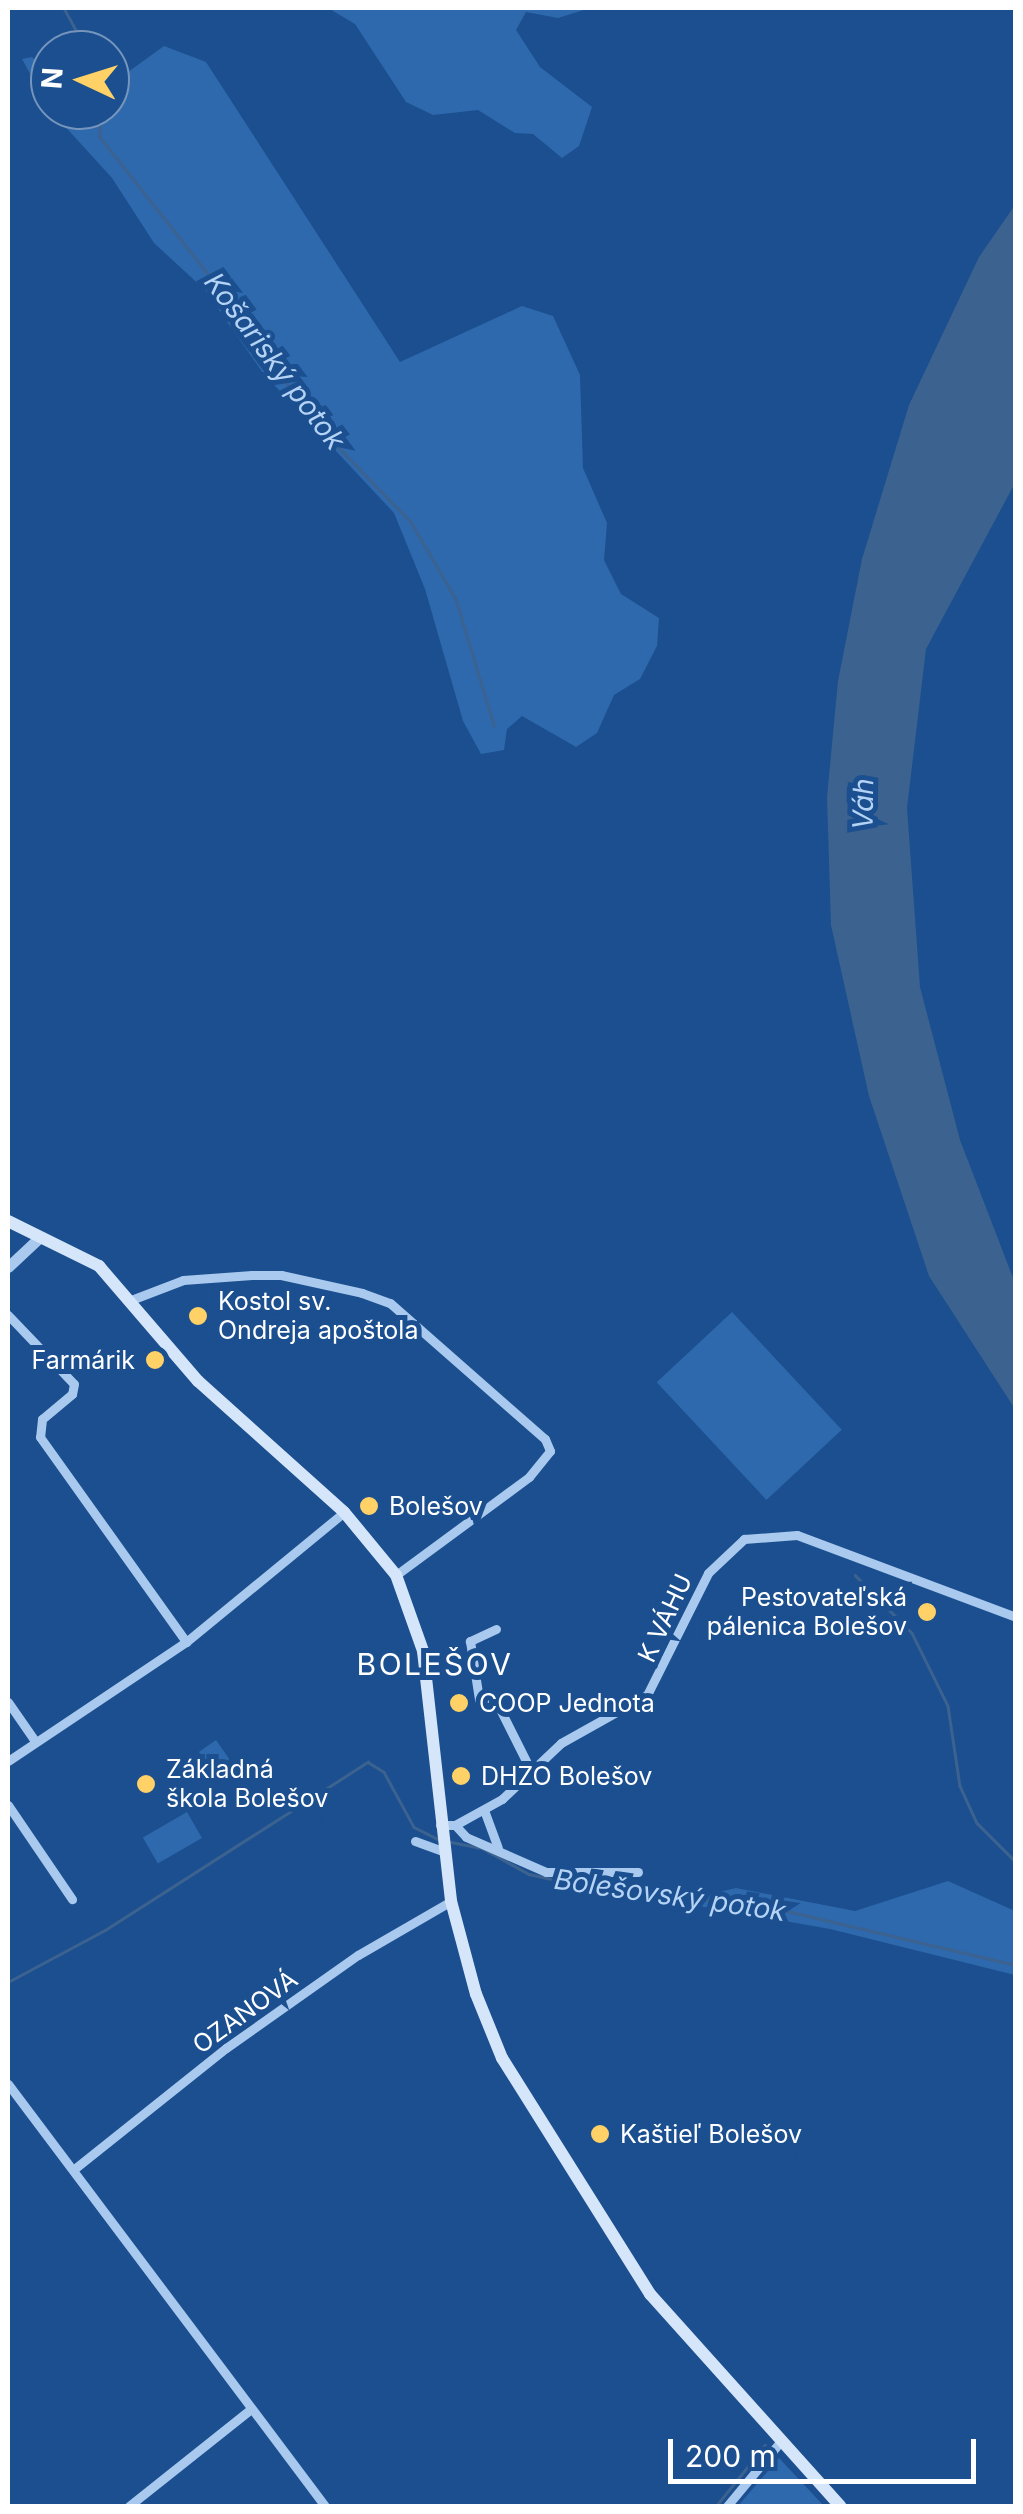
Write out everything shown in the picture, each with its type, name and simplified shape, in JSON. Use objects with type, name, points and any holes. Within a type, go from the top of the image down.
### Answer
[{"type":"main road","points":[[8,1222],[86,1258],[132,1300],[198,1381],[344,1512],[396,1576],[423,1651],[451,1900],[482,2009],[522,2090],[650,2294],[840,2506]]},
{"type":"street","points":[[8,1266],[39,1238]]},
{"type":"street","points":[[132,1300],[182,1280],[267,1275],[376,1298],[390,1303],[545,1438],[550,1451],[529,1477],[396,1576]]},
{"type":"street","points":[[8,1315],[74,1384],[72,1394],[42,1419],[40,1437],[186,1642]]},
{"type":"street","points":[[8,1761],[35,1741],[94,1709],[186,1642],[344,1512]]},
{"type":"street","name":"K VÁHU","points":[[444,1835],[484,1810],[571,1736],[638,1703],[656,1685],[708,1574],[730,1546],[781,1534],[851,1553],[1016,1617]]},
{"type":"street","points":[[496,1629],[470,1641],[480,1699],[494,1697],[530,1769]]},
{"type":"street","points":[[8,1702],[35,1741]]},
{"type":"street","points":[[8,1805],[72,1898]]},
{"type":"street","points":[[484,1810],[498,1848]]},
{"type":"street","points":[[415,1842],[444,1835],[466,1837],[546,1872],[638,1872]]},
{"type":"street","name":"OZANOVÁ","points":[[72,2170],[255,2028],[396,1929],[451,1900]]},
{"type":"street","points":[[8,2084],[325,2506]]},
{"type":"street","points":[[129,2506],[251,2409]]},
{"type":"street","points":[[727,2506],[781,2442]]},
{"type":"shaded area","points":[[328,8],[590,8],[558,18],[526,12],[516,30],[540,67],[592,107],[579,146],[562,158],[533,134],[515,133],[478,110],[433,115],[406,102],[355,24]]},
{"type":"shaded area","points":[[164,46],[206,62],[400,362],[522,306],[553,316],[580,375],[583,468],[607,523],[604,560],[621,594],[659,618],[657,646],[640,679],[614,695],[597,733],[576,747],[522,716],[507,729],[504,750],[481,754],[463,721],[425,589],[394,513],[263,373],[205,290],[154,243],[112,178],[68,130],[130,130],[130,71]]},
{"type":"shaded area","points":[[30,57],[30,74],[22,59]]},
{"type":"shaded area","points":[[732,1312],[842,1430],[766,1500],[657,1382]]},
{"type":"shaded area","points":[[216,1740],[236,1769],[219,1781],[199,1752]]},
{"type":"shaded area","points":[[187,1812],[202,1838],[158,1863],[143,1838]]},
{"type":"shaded area","points":[[948,1881],[1015,1911],[1015,1975],[830,1929],[676,1902],[736,1888],[855,1911]]},
{"type":"shaded area","points":[[779,2458],[824,2506],[738,2506]]},
{"type":"water","name":"Váh","points":[[1015,205],[1015,483],[926,649],[907,808],[920,987],[960,1140],[1015,1283],[1015,1409],[929,1276],[869,1096],[831,925],[827,797],[838,681],[862,559],[909,405],[979,257]]},
{"type":"waterway","name":"Košariský potok","points":[[64,8],[76,30]]},
{"type":"waterway","name":"Košariský potok","points":[[100,130],[100,137],[251,328],[310,418],[411,522],[456,599],[494,725]]},
{"type":"waterway","points":[[855,1575],[912,1633],[948,1706],[960,1786],[977,1823],[1016,1862]]},
{"type":"waterway","name":"Bolešovský potok","points":[[8,1982],[105,1930],[368,1762],[384,1772],[414,1827],[438,1839]]},
{"type":"waterway","name":"Bolešovský potok","points":[[451,1842],[482,1848],[529,1874],[592,1888],[766,1906],[1016,1965]]},
{"type":"waterway","points":[[716,2506],[765,2445]]},
{"type":"place","name":"Kostol sv. Ondreja apoštola","points":[[198,1316]]},
{"type":"place","name":"Farmárik","points":[[155,1360]]},
{"type":"place","name":"Bolešov","points":[[369,1506]]},
{"type":"place","name":"Pestovateľská pálenica Bolešov","points":[[927,1612]]},
{"type":"place","name":"COOP Jednota","points":[[459,1703]]},
{"type":"place","name":"DHZO Bolešov","points":[[461,1776]]},
{"type":"place","name":"Základná škola Bolešov","points":[[146,1784]]},
{"type":"place","name":"Kaštieľ Bolešov","points":[[600,2134]]},
{"type":"district","name":"BOLEŠOV","points":[[435,1664]]}]
